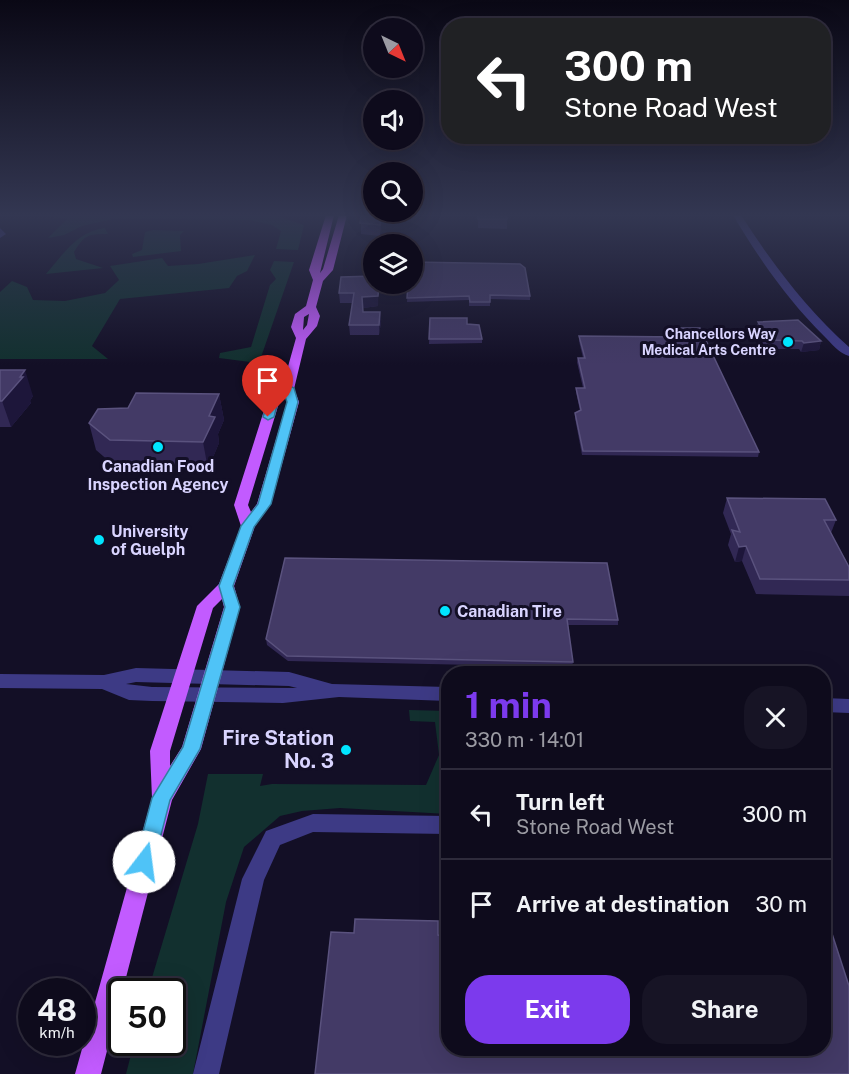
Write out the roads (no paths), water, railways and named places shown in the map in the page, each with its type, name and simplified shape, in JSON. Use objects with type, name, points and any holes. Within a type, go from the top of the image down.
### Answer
[{"type":"main road","points":[[315,265],[314,270],[318,280]]},
{"type":"main road","points":[[248,526],[241,505],[273,401],[288,388],[302,338],[312,326],[315,316],[311,307],[318,280],[328,270],[329,265]]},
{"type":"main road","points":[[88,1074],[162,798],[192,749],[195,686],[205,606],[226,586],[248,526],[264,504],[293,402],[288,388]]},
{"type":"main road","points":[[162,798],[160,752],[195,686],[232,607],[226,586]]},
{"type":"street","points":[[771,265],[811,319],[849,353]]},
{"type":"street","points":[[0,681],[104,682],[129,693],[195,686],[284,696],[339,690],[441,694]]},
{"type":"street","points":[[831,705],[849,706]]},
{"type":"street","points":[[206,1074],[253,879],[273,838],[313,823],[441,825]]},
{"type":"place","name":"Chancellors Way Medical Arts Centre","points":[[788,342]]},
{"type":"place","name":"Canadian Food Inspection Agency","points":[[158,447]]},
{"type":"place","name":"University of Guelph","points":[[99,540]]},
{"type":"place","name":"Canadian Tire","points":[[445,611]]},
{"type":"place","name":"Fire Station No. 3","points":[[346,750]]}]
